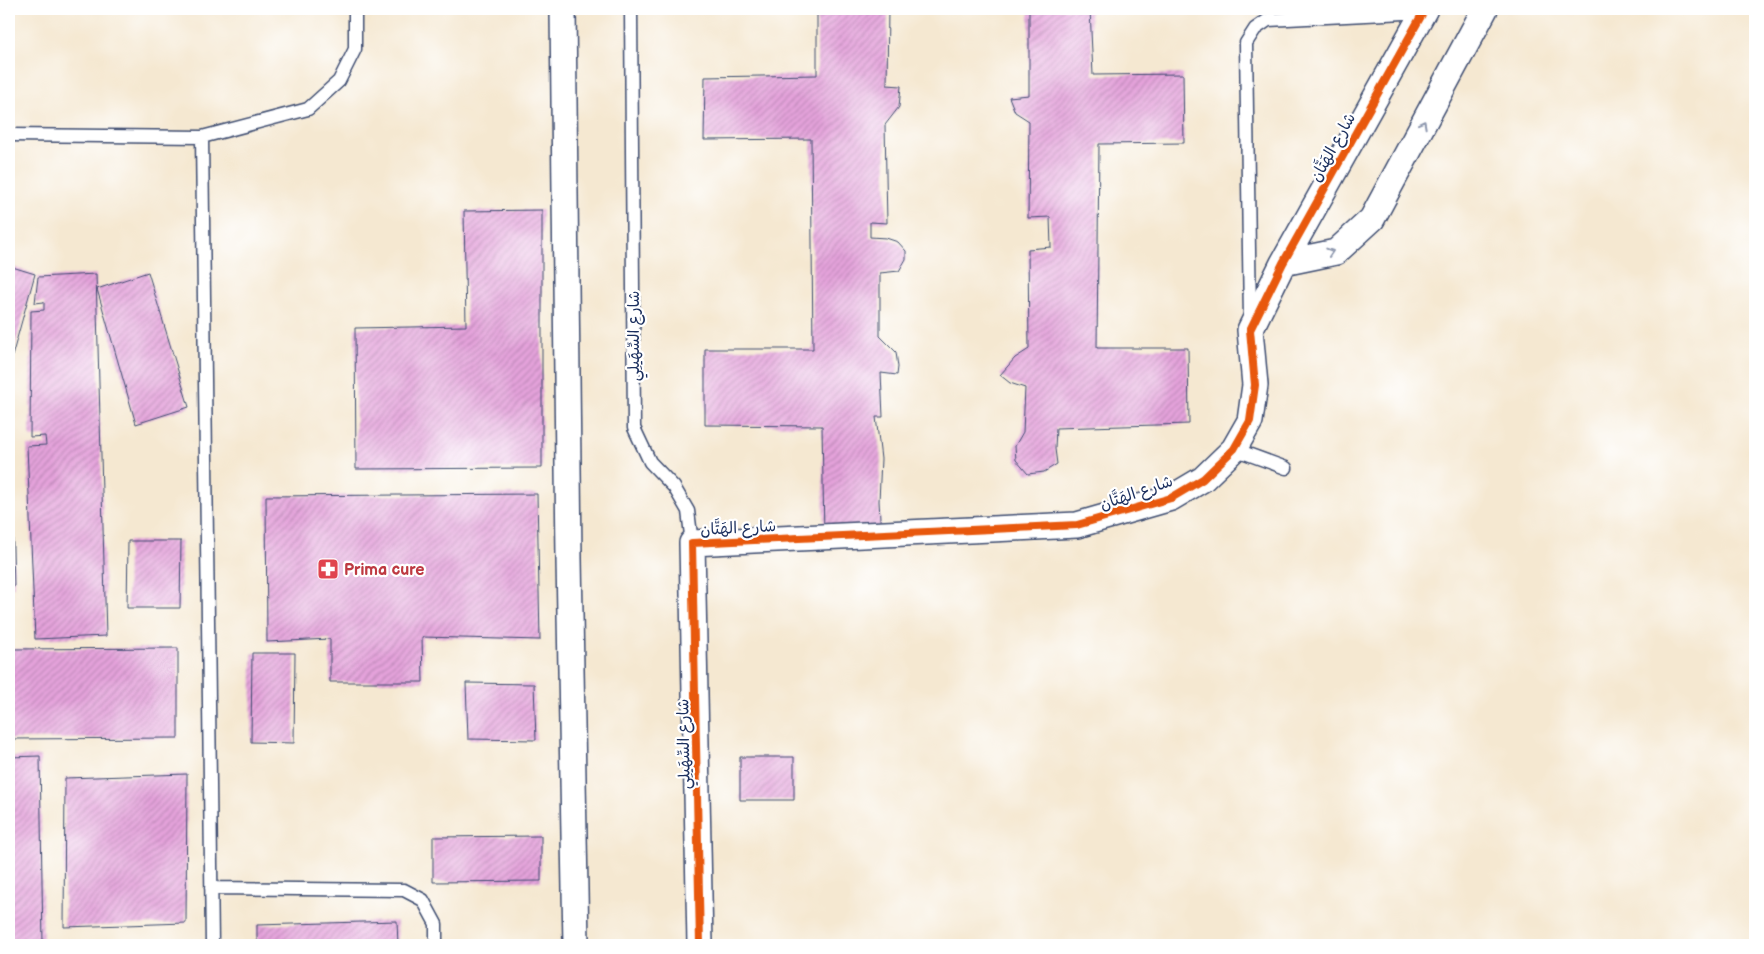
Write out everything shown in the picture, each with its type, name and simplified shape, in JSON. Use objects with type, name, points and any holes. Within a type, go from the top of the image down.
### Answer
[{"type":"street","points":[[563,9],[569,559],[576,945]]},
{"type":"street","points":[[1283,263],[1336,252],[1372,219],[1485,9]]},
{"type":"street","name":"شارع الهَتَّان","points":[[692,543],[1077,526],[1171,498],[1203,479],[1234,449],[1250,421],[1255,385],[1250,330],[1283,263],[1424,10]]},
{"type":"street","name":"شارع السِّهَيلِي","points":[[692,543],[700,945]]},
{"type":"lane","points":[[9,134],[202,137],[308,109],[339,81],[354,49],[355,9]]},
{"type":"lane","name":"شارع السِّهَيلِي","points":[[631,9],[634,428],[650,462],[674,487],[688,511],[692,543]]},
{"type":"lane","points":[[1250,330],[1246,43],[1268,14],[1424,10]]},
{"type":"lane","points":[[202,137],[212,945]]},
{"type":"lane","points":[[1234,449],[1286,468]]},
{"type":"lane","points":[[211,888],[404,890],[423,900],[436,924],[436,945]]},
{"type":"building","points":[[817,9],[888,9],[887,85],[901,86],[899,107],[885,125],[887,223],[870,222],[870,237],[886,238],[898,242],[906,251],[906,259],[899,271],[880,273],[880,336],[896,352],[898,367],[897,375],[881,373],[883,417],[876,417],[881,459],[879,501],[881,536],[824,535],[822,426],[705,425],[705,349],[813,349],[811,139],[704,140],[705,77],[817,75]]},
{"type":"building","points":[[1029,9],[1090,9],[1093,75],[1183,74],[1184,143],[1099,144],[1097,348],[1188,348],[1189,424],[1056,428],[1055,449],[1057,464],[1044,472],[1028,474],[1016,460],[1015,446],[1023,432],[1025,388],[1010,383],[1000,375],[1015,358],[1029,349],[1028,249],[1051,247],[1050,217],[1028,218],[1029,121],[1015,112],[1009,97],[1029,95]]},
{"type":"building","points":[[542,210],[542,468],[356,469],[355,328],[466,326],[464,211]]},
{"type":"building","points":[[9,266],[35,274],[9,367]]},
{"type":"building","points":[[148,272],[189,407],[136,424],[97,289]]},
{"type":"building","points":[[96,274],[106,636],[35,639],[27,446],[46,445],[45,436],[30,437],[31,311],[44,310],[44,302],[35,303],[38,277]]},
{"type":"building","points":[[10,436],[14,587],[9,587]]},
{"type":"building","points":[[537,494],[540,640],[422,637],[423,682],[330,682],[330,639],[267,642],[266,496]]},
{"type":"building","points":[[128,541],[181,541],[180,608],[127,608]]},
{"type":"building","points":[[178,648],[178,738],[9,739],[9,649]]},
{"type":"building","points":[[252,653],[295,653],[294,743],[251,742]]},
{"type":"building","points":[[466,683],[534,684],[536,740],[468,739]]},
{"type":"building","points":[[40,756],[43,945],[9,945],[9,757]]},
{"type":"building","points":[[740,757],[794,757],[794,800],[740,800]]},
{"type":"building","points":[[187,774],[186,923],[64,927],[65,778]]},
{"type":"building","points":[[541,836],[541,881],[433,882],[433,837]]},
{"type":"building","points":[[397,921],[398,945],[257,945],[257,925]]},
{"type":"cycle path","points":[[700,945],[692,543],[1077,525],[1171,498],[1203,479],[1234,449],[1250,421],[1255,385],[1250,330],[1283,263],[1425,9]]},
{"type":"place","name":"Prima cure","points":[[328,569]]}]
